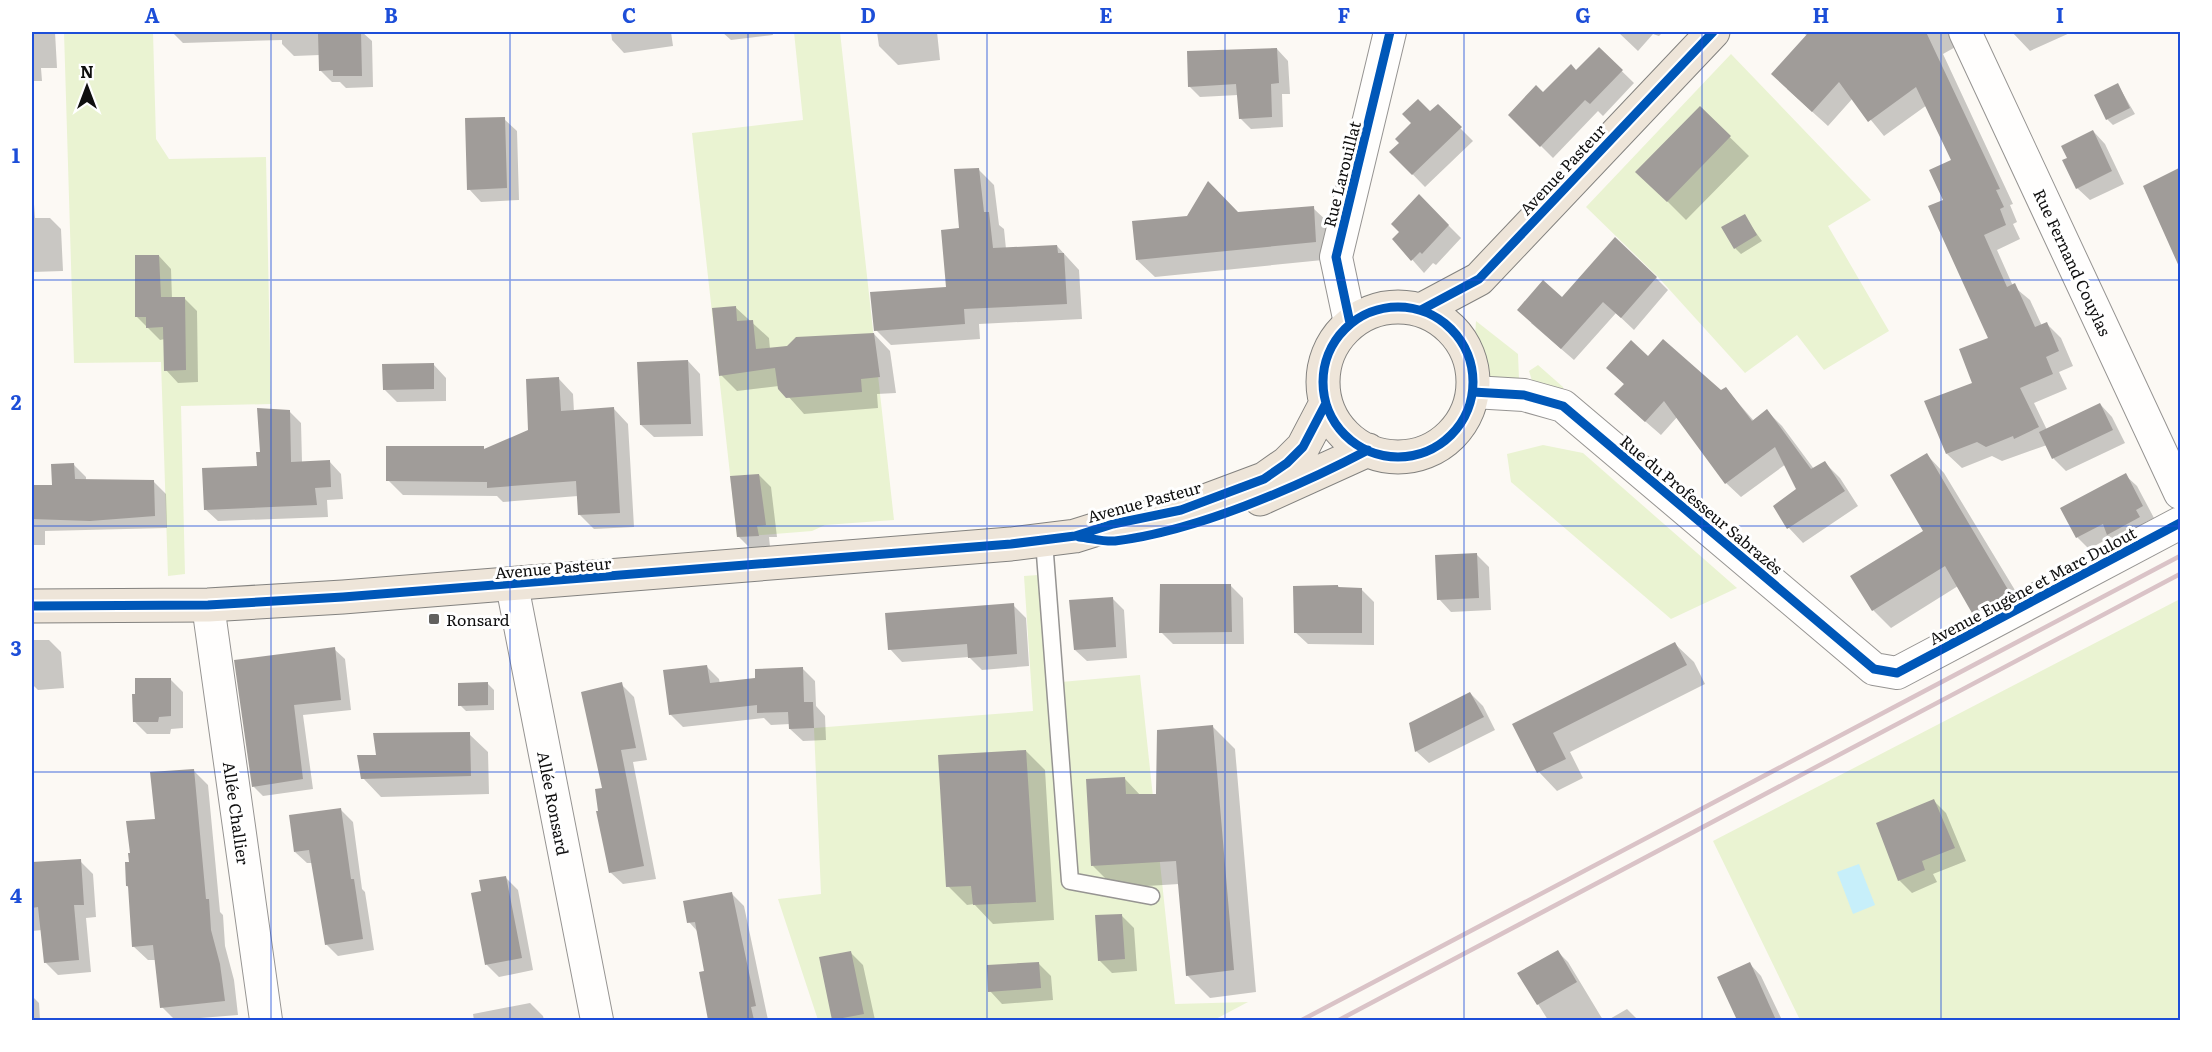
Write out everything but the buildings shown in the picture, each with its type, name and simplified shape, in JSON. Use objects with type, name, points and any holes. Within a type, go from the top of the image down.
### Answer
[{"type":"main road","name":"Avenue Pasteur","points":[[1421,310],[1479,279],[1713,32]]},
{"type":"main road","name":"Avenue Pasteur","points":[[1457,336],[1479,279]]},
{"type":"main road","points":[[1396,306],[1421,310],[1442,320],[1457,336],[1470,362],[1473,392],[1460,423],[1450,436],[1429,451],[1405,457],[1380,455],[1356,445],[1338,428],[1325,405],[1322,385],[1324,365],[1333,342],[1350,323],[1372,311],[1396,306]]},
{"type":"main road","name":"Avenue Pasteur","points":[[1059,538],[1181,510],[1264,479],[1287,463],[1303,447],[1325,405]]},
{"type":"main road","name":"Avenue Pasteur","points":[[32,606],[208,605],[512,585],[1059,538],[1113,542],[1185,525],[1286,489],[1368,450]]},
{"type":"street","name":"Rue Larouillat","points":[[1350,323],[1336,257],[1390,32]]},
{"type":"street","name":"Rue Fernand Couylas","points":[[1965,32],[2181,493]]},
{"type":"street","name":"Rue du Professeur Sabrazès","points":[[1473,392],[1524,395],[1563,405],[1874,669],[1897,673]]},
{"type":"street","name":"Avenue Eugène et Marc Dulout","points":[[1897,673],[2181,523]]},
{"type":"street","name":"Allée Ronsard","points":[[512,585],[597,1020]]},
{"type":"street","name":"Allée Challier","points":[[208,605],[266,1020]]},
{"type":"lane","points":[[1059,538],[1070,881],[1151,896]]},
{"type":"green space","points":[[64,32],[153,32],[156,139],[169,159],[266,157],[271,404],[181,406],[185,574],[168,576],[161,362],[74,363]]},
{"type":"green space","points":[[794,32],[840,32],[894,520],[825,525],[812,531],[737,537],[692,133],[803,120]]},
{"type":"green space","points":[[1731,54],[1871,200],[1828,226],[1889,331],[1824,370],[1797,335],[1745,373],[1658,277],[1586,207]]},
{"type":"green space","points":[[1476,321],[1518,354],[1519,379],[1509,384],[1487,376],[1475,336]]},
{"type":"green space","points":[[1538,365],[1563,387],[1565,395],[1534,387],[1529,371]]},
{"type":"green space","points":[[1543,445],[1583,453],[1737,588],[1671,619],[1511,482],[1507,454]]},
{"type":"green space","points":[[1052,574],[1061,682],[1140,675],[1175,1004],[1248,1002],[1214,1020],[818,1020],[778,899],[821,894],[814,728],[1033,711],[1024,576]]},
{"type":"green space","points":[[2180,599],[2180,1020],[1800,1020],[1713,841]]},
{"type":"water","points":[[1859,864],[1875,905],[1853,914],[1837,872]]},
{"type":"railway","points":[[1302,1020],[2180,556]]},
{"type":"railway","points":[[1339,1020],[2180,574]]},
{"type":"cycle path","points":[[1350,323],[1336,257],[1390,32]]},
{"type":"cycle path","points":[[1421,310],[1479,279],[1713,32]]},
{"type":"cycle path","points":[[1398,307],[1413,308],[1427,313],[1451,329],[1467,353],[1472,367],[1473,382],[1472,397],[1467,411],[1451,435],[1427,451],[1413,456],[1398,457],[1383,456],[1369,451],[1345,435],[1329,411],[1324,397],[1323,382],[1324,367],[1329,353],[1345,329],[1369,313],[1383,308],[1398,307]]},
{"type":"cycle path","points":[[1473,392],[1524,395],[1563,406],[1874,669],[1897,673],[2180,523]]},
{"type":"cycle path","points":[[32,606],[208,605],[343,597],[1011,544],[1075,536],[1113,524],[1181,510],[1264,479],[1287,463],[1303,447],[1325,405]]},
{"type":"cycle path","points":[[1079,537],[1115,541],[1179,528],[1278,493],[1368,450]]},
{"type":"place","name":"Ronsard","points":[[434,619]]}]
